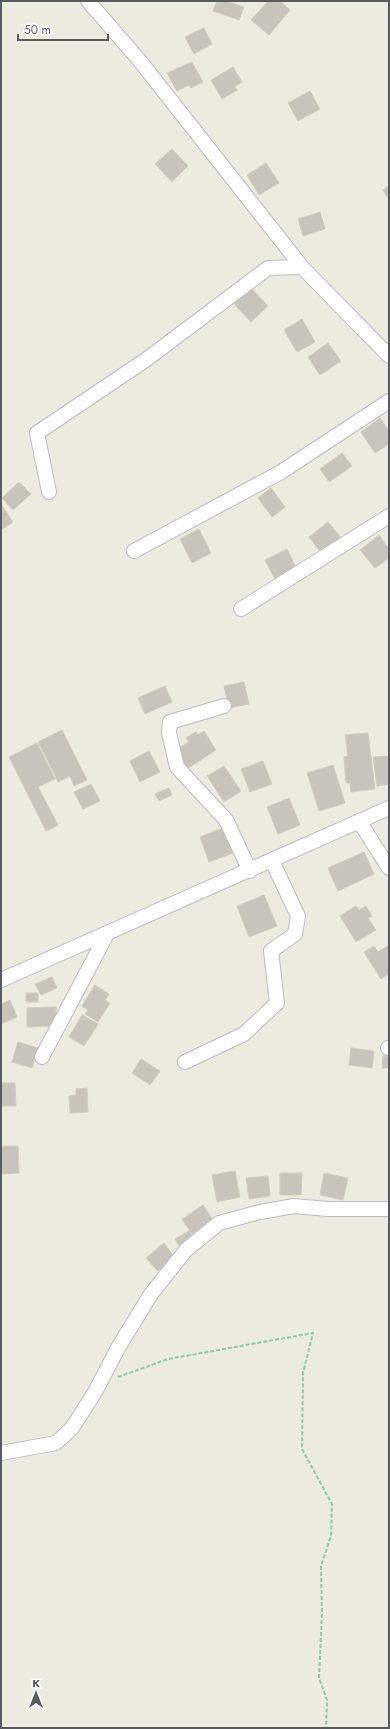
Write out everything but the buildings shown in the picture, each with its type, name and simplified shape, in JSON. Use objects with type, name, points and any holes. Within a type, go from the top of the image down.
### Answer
[{"type":"street","points":[[88,1],[140,61],[302,267],[389,356]]},
{"type":"street","points":[[49,492],[37,433],[147,359],[268,268],[302,267]]},
{"type":"street","points":[[134,551],[281,472],[389,401]]},
{"type":"street","points":[[241,609],[389,516]]},
{"type":"street","points":[[224,706],[170,722],[169,733],[178,767],[226,820],[250,871]]},
{"type":"street","points":[[1,980],[250,871],[389,808]]},
{"type":"street","points":[[359,821],[389,868]]},
{"type":"street","points":[[185,1062],[244,1034],[278,1003],[271,951],[295,934],[298,916],[272,861]]},
{"type":"street","points":[[42,1057],[107,934]]},
{"type":"street","points":[[1,1453],[56,1443],[72,1428],[100,1383],[118,1348],[151,1294],[186,1250],[219,1223],[260,1212],[294,1206],[328,1209],[389,1209]]},
{"type":"path","points":[[100,1383],[168,1359],[313,1333],[303,1372],[302,1449],[332,1504],[331,1536],[321,1566],[322,1614],[319,1678],[327,1700],[326,1728]]}]
